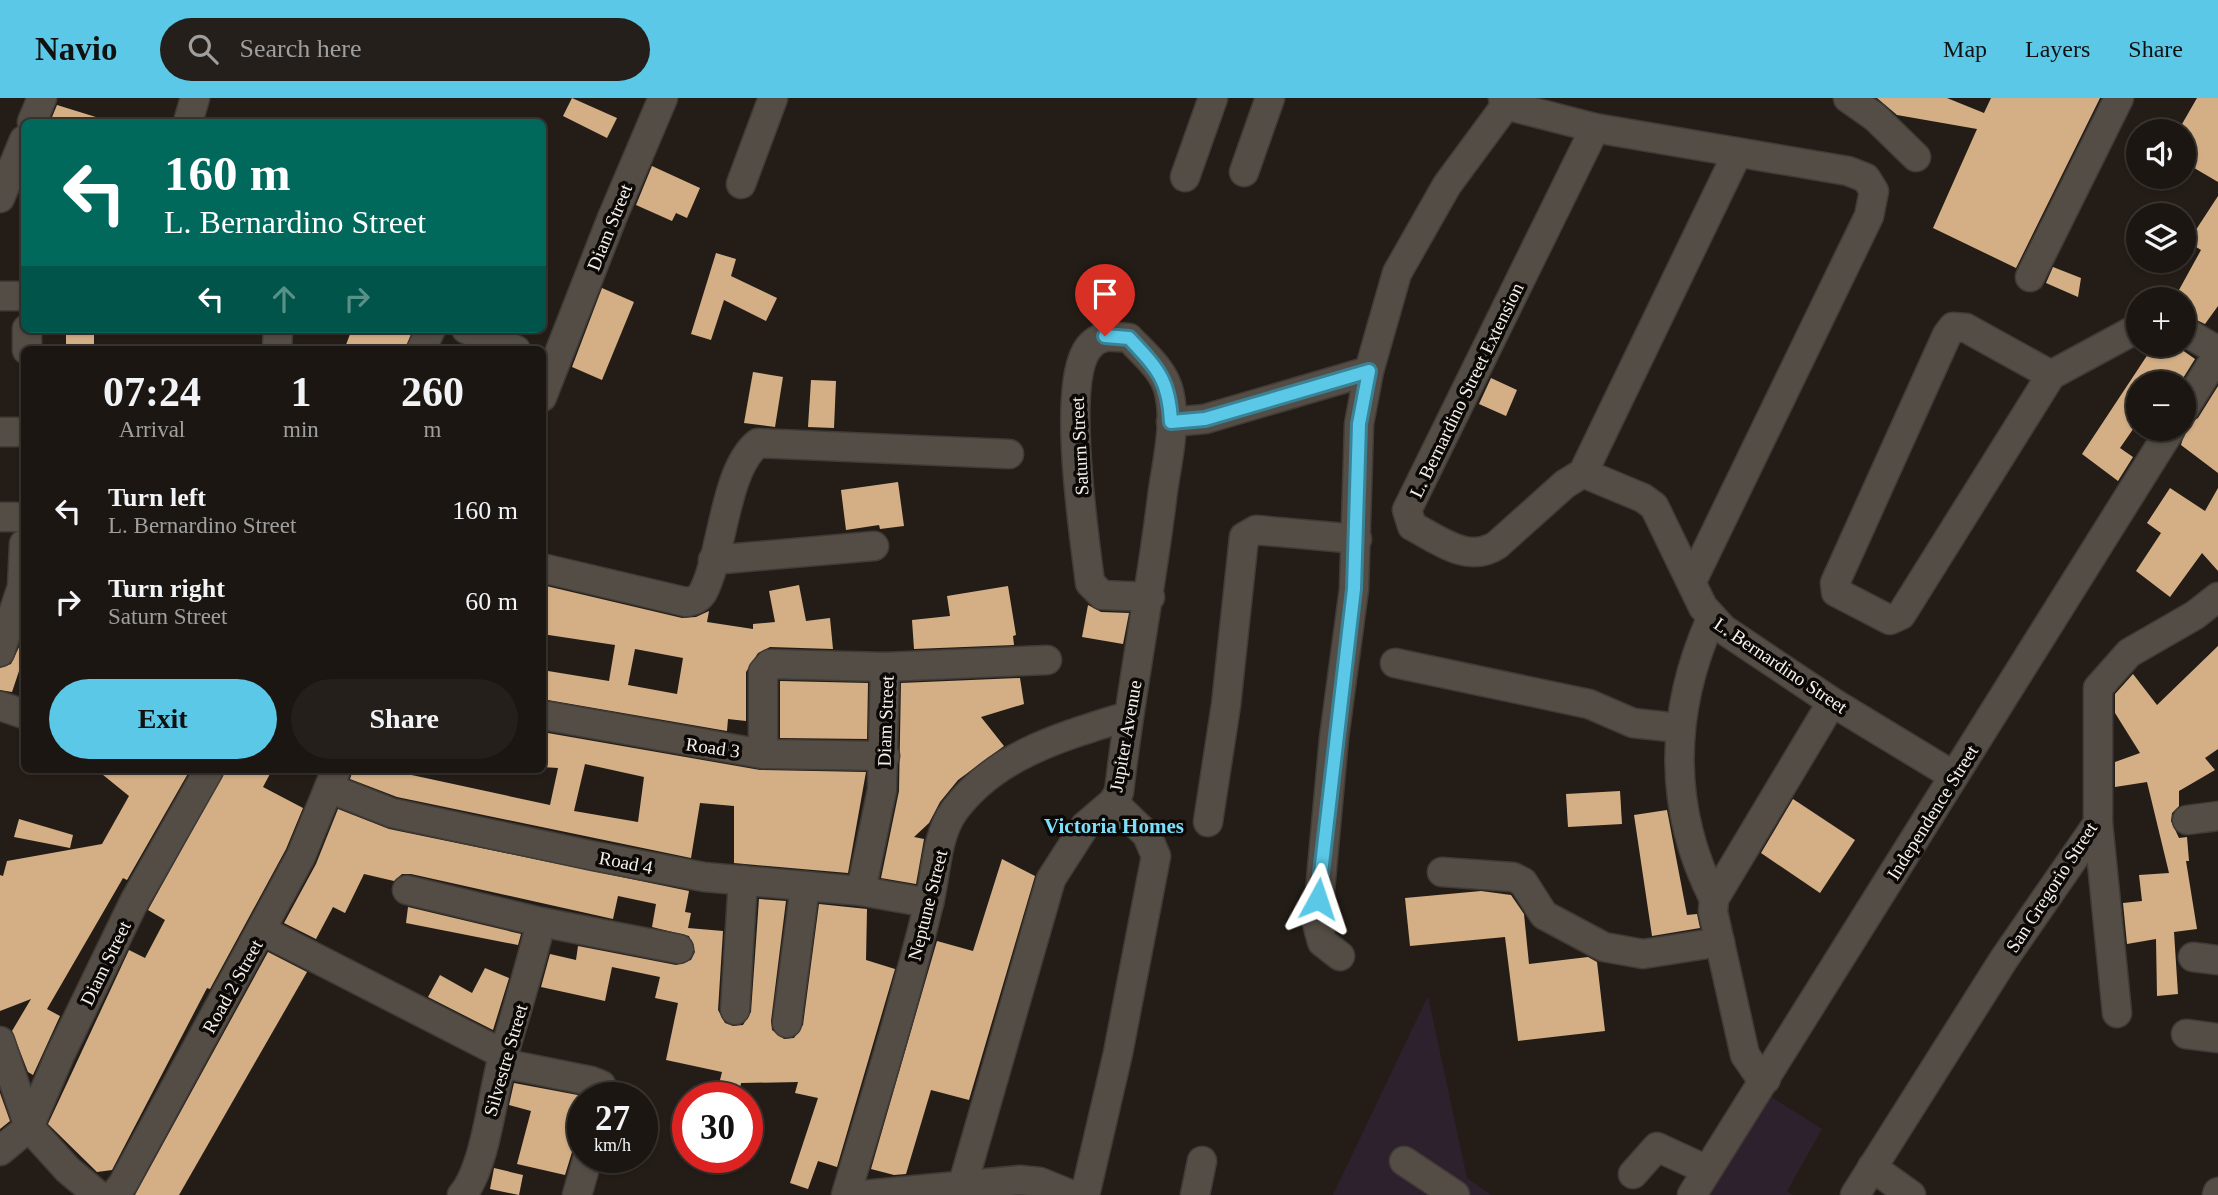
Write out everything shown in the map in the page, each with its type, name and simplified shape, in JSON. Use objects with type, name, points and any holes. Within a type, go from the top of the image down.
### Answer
[{"type":"street","points":[[33,119],[42,98]]},
{"type":"street","points":[[189,119],[195,98]]},
{"type":"street","name":"Diam Street","points":[[548,364],[663,98]]},
{"type":"street","points":[[741,184],[773,98]]},
{"type":"street","points":[[1185,177],[1213,98]]},
{"type":"street","points":[[1244,172],[1270,98]]},
{"type":"street","points":[[1848,98],[1875,117],[1916,157]]},
{"type":"street","points":[[2030,277],[2119,98]]},
{"type":"street","points":[[1340,956],[1322,942],[1317,923],[1357,539],[1359,424],[1369,371],[1398,273],[1447,185],[1505,102],[1595,128],[1848,171],[1866,178],[1874,191],[1869,216],[1692,581]]},
{"type":"street","name":"L. Bernardino Street Extension","points":[[1595,128],[1407,510],[1412,526],[1466,553],[1485,553],[1565,484],[1583,473],[1737,154]]},
{"type":"street","points":[[0,198],[21,147]]},
{"type":"street","points":[[0,296],[21,296]]},
{"type":"street","points":[[2051,375],[1966,328],[1954,327],[1947,335],[1835,583],[1840,595],[1890,620],[1896,619],[1906,609],[2051,375],[2126,334]]},
{"type":"street","points":[[476,333],[506,346]]},
{"type":"street","name":"Saturn Street","points":[[1150,597],[1102,595],[1090,583],[1076,431],[1080,363],[1091,345],[1105,336],[1129,338],[1159,369],[1169,391],[1171,422]]},
{"type":"street","points":[[2196,338],[2218,352],[2196,388]]},
{"type":"street","points":[[1171,422],[1205,419],[1369,371]]},
{"type":"street","name":"Jupiter Avenue","points":[[963,1184],[1051,879],[1084,826],[1113,802],[1119,792],[1128,716],[1150,597],[1171,422]]},
{"type":"street","points":[[0,432],[21,432]]},
{"type":"street","name":"Independence Street","points":[[1692,1195],[2163,441]]},
{"type":"street","points":[[546,570],[686,602],[695,601],[703,594],[745,457],[758,443],[1009,454]]},
{"type":"street","name":"L. Bernardino Street","points":[[1583,473],[1643,498],[1654,506],[1712,619],[1723,629],[1832,702],[1954,776]]},
{"type":"street","points":[[0,517],[21,517]]},
{"type":"street","points":[[1208,822],[1226,705],[1244,537],[1256,530],[1357,539]]},
{"type":"street","points":[[713,560],[874,546]]},
{"type":"street","points":[[0,653],[21,560]]},
{"type":"street","name":"San Gregorio Street","points":[[1855,1195],[2004,959],[2098,822],[2098,688],[2129,653],[2195,615],[2218,597]]},
{"type":"street","points":[[1712,619],[1693,661],[1679,727],[1682,795],[1699,869],[1711,892],[1713,912],[1745,1055],[1758,1074],[1766,1079]]},
{"type":"street","name":"Diam Street","points":[[861,891],[877,822],[885,756],[885,667],[1047,660]]},
{"type":"street","points":[[1395,663],[1589,704],[1633,723],[1679,727]]},
{"type":"street","points":[[763,754],[763,672],[770,664],[885,667]]},
{"type":"street","points":[[1711,892],[1832,702]]},
{"type":"street","points":[[0,706],[21,713]]},
{"type":"street","name":"Road 3","points":[[546,716],[763,754],[885,756]]},
{"type":"street","name":"Neptune Street","points":[[846,1195],[929,903],[945,830],[953,813],[986,779],[1042,744],[1128,716]]},
{"type":"street","name":"Diam Street","points":[[0,1151],[29,1127],[60,1055],[134,902],[207,773]]},
{"type":"street","name":"Road 4","points":[[333,779],[392,813],[473,832],[704,877],[861,891],[929,903]]},
{"type":"street","name":"Road 2 Street","points":[[114,1195],[123,1184],[263,931],[302,856],[333,779]]},
{"type":"street","points":[[1085,1195],[1118,1053],[1156,856],[1147,835],[1113,802]]},
{"type":"street","points":[[2187,820],[2218,816]]},
{"type":"street","points":[[2098,822],[2117,1013]]},
{"type":"street","points":[[1442,872],[1513,877],[1523,882],[1544,915],[1604,947],[1643,954],[1720,942]]},
{"type":"street","points":[[735,1010],[743,880]]},
{"type":"street","points":[[787,1023],[805,886]]},
{"type":"street","points":[[407,890],[541,922],[679,949]]},
{"type":"street","name":"Silvestre Street","points":[[473,1193],[502,1059],[527,982],[541,922]]},
{"type":"street","points":[[263,931],[502,1059],[594,1082]]},
{"type":"street","points":[[2186,1034],[2218,1038]]},
{"type":"street","points":[[0,1041],[29,1127],[68,1170],[98,1195]]},
{"type":"street","points":[[1633,1174],[1657,1147],[1707,1170]]},
{"type":"street","points":[[1195,1195],[1202,1161]]},
{"type":"street","points":[[1404,1161],[1455,1195]]},
{"type":"street","points":[[1872,1167],[1911,1195]]},
{"type":"street","points":[[577,1195],[583,1173]]},
{"type":"street","points":[[863,1195],[1020,1180],[1040,1182],[1072,1195]]},
{"type":"shaded area","points":[[1428,996],[1467,1178],[1491,1195],[1333,1195]]},
{"type":"shaded area","points":[[1768,1095],[1822,1129],[1787,1191],[1793,1195],[1708,1195]]},
{"type":"building","points":[[572,98],[617,118],[607,138],[563,116]]},
{"type":"building","points":[[1877,98],[1947,98],[1984,113],[1991,98],[2100,98],[2016,268],[1933,228],[1977,129],[1897,115]]},
{"type":"building","points":[[2197,98],[2218,98],[2218,182],[2196,169],[2196,119],[2185,119]]},
{"type":"building","points":[[57,105],[99,118],[99,119],[51,119]]},
{"type":"building","points":[[652,166],[700,188],[687,218],[676,213],[672,221],[636,205]]},
{"type":"building","points":[[2218,196],[2218,306],[2205,324],[2196,320],[2196,287],[2181,287],[2188,273],[2196,273],[2196,259],[2201,250],[2196,247],[2196,230]]},
{"type":"building","points":[[716,253],[736,259],[731,276],[777,298],[766,321],[724,300],[711,340],[691,334]]},
{"type":"building","points":[[2053,267],[2081,278],[2078,297],[2046,283]]},
{"type":"building","points":[[602,288],[634,302],[602,380],[572,367]]},
{"type":"building","points":[[66,333],[94,333],[94,346],[66,346]]},
{"type":"building","points":[[350,333],[411,333],[407,346],[346,346]]},
{"type":"building","points":[[2146,357],[2195,359],[2188,371],[2137,371]]},
{"type":"building","points":[[753,372],[783,377],[775,427],[744,423]]},
{"type":"building","points":[[1491,378],[1517,390],[1506,416],[1479,404]]},
{"type":"building","points":[[811,380],[836,381],[834,428],[808,427]]},
{"type":"building","points":[[2218,386],[2218,473],[2181,445],[2182,441],[2196,441],[2198,418]]},
{"type":"building","points":[[2126,387],[2126,439],[2120,448],[2133,457],[2118,481],[2082,454]]},
{"type":"building","points":[[898,482],[904,526],[880,529],[879,525],[846,530],[841,490]]},
{"type":"building","points":[[2170,488],[2205,511],[2218,488],[2218,571],[2202,553],[2170,597],[2136,571],[2161,533],[2147,523]]},
{"type":"building","points":[[799,585],[806,621],[830,618],[833,649],[770,647],[758,653],[746,672],[746,721],[728,719],[727,731],[546,700],[546,671],[609,681],[615,645],[546,635],[546,586],[682,618],[696,617],[709,611],[707,622],[753,629],[753,624],[775,622],[769,591]],"holes":[[[635,649],[683,658],[677,694],[628,685]]]},
{"type":"building","points":[[1008,586],[1016,635],[1013,636],[1014,645],[914,649],[912,620],[950,616],[947,596]]},
{"type":"building","points":[[1088,605],[1101,612],[1129,613],[1123,644],[1082,637]]},
{"type":"building","points":[[21,643],[21,665],[12,692],[0,690],[0,668],[11,664]]},
{"type":"building","points":[[2218,646],[2218,749],[2205,758],[2215,770],[2179,791],[2179,806],[2172,813],[2171,821],[2179,838],[2187,837],[2189,861],[2186,861],[2197,929],[2174,932],[2178,994],[2157,996],[2156,939],[2127,944],[2123,903],[2142,901],[2139,875],[2169,873],[2147,782],[2115,787],[2115,762],[2140,753],[2115,713],[2115,694],[2133,674],[2157,705]]},
{"type":"building","points":[[1020,678],[1024,704],[981,717],[1004,746],[958,780],[940,802],[929,823],[914,837],[924,839],[916,884],[881,878],[899,791],[901,683]]},
{"type":"building","points":[[780,681],[868,683],[867,739],[780,738]]},
{"type":"building","points":[[546,733],[760,770],[866,772],[848,873],[734,863],[734,806],[700,803],[691,858],[397,797],[350,779],[352,773],[407,773],[550,805],[558,768],[546,767]],"holes":[[[585,764],[644,777],[638,822],[574,811]]]},
{"type":"building","points":[[101,773],[188,773],[127,880],[123,878],[47,1009],[60,1016],[33,1075],[28,1072],[12,1031],[31,999],[0,1011],[0,875],[3,876],[7,861],[102,844],[129,796]]},
{"type":"building","points":[[224,773],[270,773],[263,787],[303,808],[286,849],[210,989],[207,988],[112,1170],[97,1172],[48,1124],[129,950],[145,958],[165,920],[148,910]]},
{"type":"building","points":[[1620,791],[1622,824],[1568,827],[1566,794]]},
{"type":"building","points":[[1793,799],[1855,840],[1820,893],[1761,853]]},
{"type":"building","points":[[338,809],[389,829],[689,891],[685,912],[691,913],[688,928],[723,931],[718,1010],[725,1023],[733,1026],[743,1025],[751,1012],[759,899],[786,901],[771,1021],[772,1030],[784,1039],[794,1038],[803,1025],[819,904],[867,909],[866,960],[895,969],[837,1167],[818,1161],[808,1189],[790,1183],[818,1098],[795,1093],[798,1082],[720,1082],[722,1072],[666,1060],[678,1003],[655,998],[660,977],[612,967],[605,1001],[541,987],[550,954],[576,960],[578,946],[676,965],[691,960],[695,952],[689,936],[652,927],[656,904],[618,896],[613,919],[411,874],[402,874],[394,881],[364,874],[345,913],[333,907],[316,939],[284,923],[316,864]]},
{"type":"building","points":[[1667,810],[1687,915],[1697,914],[1700,928],[1652,936],[1634,815]]},
{"type":"building","points":[[19,819],[73,835],[70,848],[14,837]]},
{"type":"building","points":[[1002,859],[1035,876],[969,1100],[931,1090],[906,1174],[894,1175],[871,1169],[937,941],[973,951]]},
{"type":"building","points":[[1481,891],[1511,895],[1524,914],[1529,964],[1588,957],[1597,962],[1605,1031],[1518,1041],[1505,937],[1410,946],[1405,898]]},
{"type":"building","points":[[408,907],[521,934],[518,945],[406,923]]},
{"type":"building","points":[[268,952],[307,972],[179,1195],[135,1195]]},
{"type":"building","points":[[485,968],[509,978],[493,1030],[428,997],[440,975],[472,993]]},
{"type":"building","points":[[514,1083],[567,1093],[565,1175],[517,1164],[531,1111],[509,1105]]},
{"type":"building","points":[[0,1093],[10,1121],[0,1129]]},
{"type":"building","points":[[494,1168],[523,1175],[519,1195],[490,1189]]},
{"type":"district","name":"Victoria Homes","points":[[1114,826]]},
{"type":"route","points":[[1105,336],[1129,338],[1159,369],[1169,391],[1171,422],[1205,419],[1369,371],[1359,424],[1354,589],[1334,738],[1318,899]]}]
